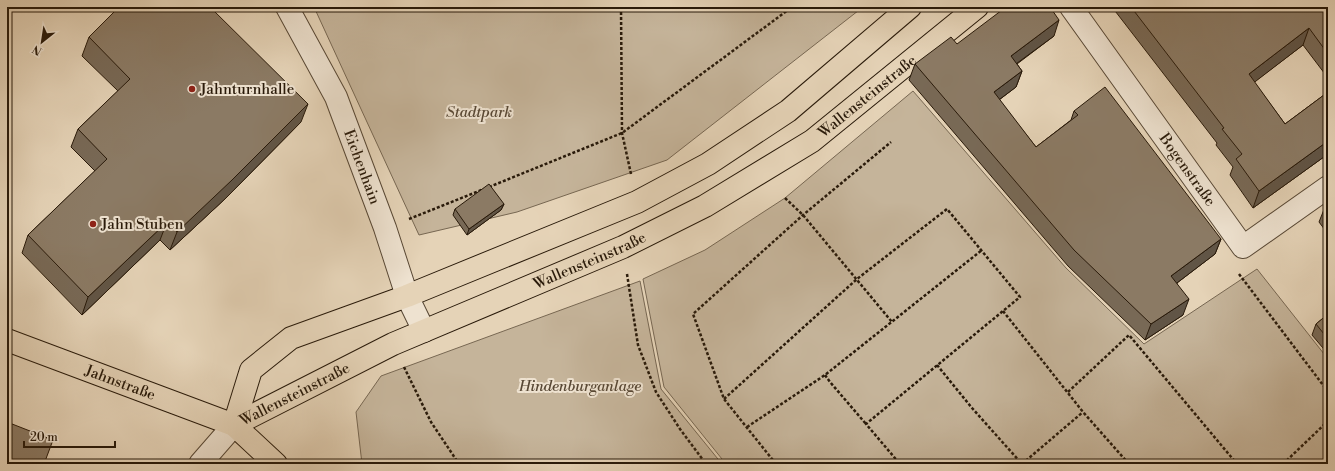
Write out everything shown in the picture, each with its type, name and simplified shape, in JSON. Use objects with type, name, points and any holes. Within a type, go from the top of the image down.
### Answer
[{"type":"main road","name":"Wallensteinstraße","points":[[234,425],[251,370],[291,338],[407,296],[637,202],[708,164],[788,111],[910,7]]},
{"type":"main road","name":"Wallensteinstraße","points":[[234,425],[393,344],[623,247],[705,206],[812,141],[977,7]]},
{"type":"main road","name":"Jahnstraße","points":[[7,340],[234,425]]},
{"type":"main road","points":[[234,425],[276,464]]},
{"type":"street","name":"Eichenhain","points":[[287,7],[336,97],[385,228],[407,296],[424,332]]},
{"type":"street","name":"Bogenstraße","points":[[1071,7],[1243,247]]},
{"type":"street","points":[[1243,247],[1328,187]]},
{"type":"street","points":[[200,464],[234,425]]},
{"type":"path","points":[[622,7],[622,133],[637,202]]},
{"type":"path","points":[[385,228],[622,133],[792,7]]},
{"type":"path","points":[[776,464],[724,399],[693,314],[803,215],[891,142]]},
{"type":"path","points":[[785,198],[803,215],[892,322]]},
{"type":"path","points":[[724,399],[857,279],[947,209],[1020,297],[866,424]]},
{"type":"path","points":[[623,247],[640,352],[656,392],[706,464]]},
{"type":"path","points":[[1243,247],[1238,273],[1326,389],[1328,404]]},
{"type":"path","points":[[747,427],[825,375],[982,250]]},
{"type":"path","points":[[1003,311],[1083,412],[1129,464]]},
{"type":"path","points":[[1068,392],[1129,335],[1237,464]]},
{"type":"path","points":[[393,344],[431,422],[459,464]]},
{"type":"path","points":[[937,365],[972,408],[1022,464],[1083,412]]},
{"type":"path","points":[[825,375],[900,464]]},
{"type":"path","points":[[1283,464],[1328,421]]},
{"type":"green space","name":"Stadtpark","points":[[314,7],[863,7],[667,160],[517,212],[419,235]]},
{"type":"green space","points":[[913,91],[1066,268],[1144,344],[1257,269],[1328,359],[1328,464],[726,464],[664,387],[643,279],[705,250],[785,198]]},
{"type":"green space","name":"Hindenburganlage","points":[[640,281],[661,389],[722,464],[362,464],[356,412],[381,376]]},
{"type":"building","points":[[119,7],[210,7],[308,104],[232,180],[177,232],[167,222],[88,297],[28,235],[107,159],[78,129],[130,79],[89,37]]},
{"type":"building","points":[[1006,7],[1050,7],[1059,20],[1011,56],[1022,71],[994,92],[1036,147],[1078,115],[1074,111],[1105,87],[1221,239],[1171,276],[1189,299],[1151,324],[1074,250],[915,64],[951,37],[957,44]]},
{"type":"building","points":[[1131,7],[1328,7],[1328,54],[1309,28],[1249,74],[1285,124],[1328,92],[1328,141],[1259,191],[1236,159],[1242,154],[1222,129],[1224,128]]},
{"type":"building","points":[[489,184],[504,204],[469,229],[455,209]]},
{"type":"building","points":[[1328,314],[1328,339],[1316,324]]},
{"type":"building","points":[[7,422],[53,440],[44,464],[7,464]]},
{"type":"place","name":"Jahnturnhalle","points":[[192,89]]},
{"type":"place","name":"Jahn Stuben","points":[[93,224]]}]
